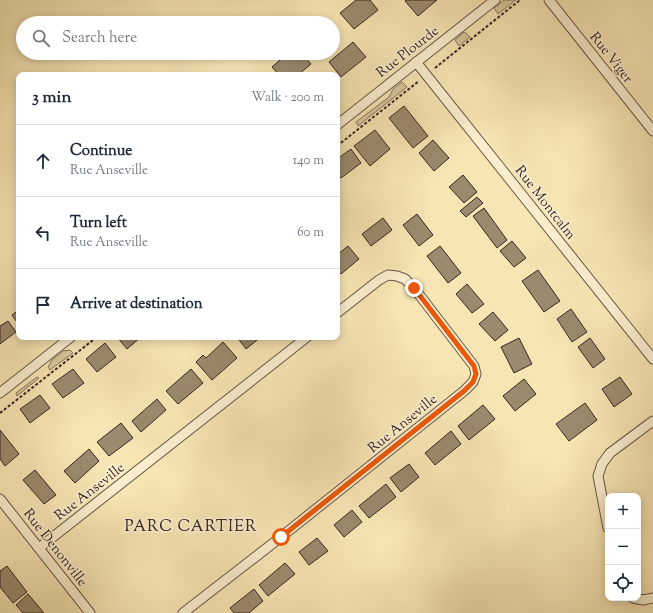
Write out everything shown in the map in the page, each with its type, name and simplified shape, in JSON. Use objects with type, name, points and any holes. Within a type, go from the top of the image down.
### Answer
[{"type":"street","name":"Rue Plourde","points":[[340,123],[495,0]]},
{"type":"street","name":"Rue Viger","points":[[549,0],[653,131]]},
{"type":"street","name":"Rue Montcalm","points":[[416,62],[653,359]]},
{"type":"street","name":"Rue Anseville","points":[[183,613],[287,532],[464,391],[473,382],[476,374],[474,366],[414,288],[405,279],[397,276],[388,276],[379,280],[340,311]]},
{"type":"street","points":[[0,393],[67,340]]},
{"type":"street","name":"Rue Anseville","points":[[39,548],[303,340]]},
{"type":"street","points":[[605,512],[598,476],[602,464],[610,453],[653,421]]},
{"type":"street","name":"Rue Denonville","points":[[0,499],[90,613]]},
{"type":"street","points":[[641,600],[653,598]]},
{"type":"path","points":[[0,413],[93,340]]},
{"type":"shaded area","points":[[504,0],[516,0],[498,14],[494,8]]},
{"type":"shaded area","points":[[464,32],[470,37],[459,46],[455,40]]},
{"type":"shaded area","points":[[402,82],[407,87],[358,126],[356,122],[389,97],[393,89]]},
{"type":"shaded area","points":[[70,350],[73,353],[50,370],[48,367],[52,360],[63,351]]},
{"type":"shaded area","points":[[37,377],[39,378],[17,396],[16,393]]},
{"type":"building","points":[[356,0],[370,0],[378,10],[354,29],[340,13]]},
{"type":"building","points":[[437,0],[418,16],[405,1]]},
{"type":"building","points":[[353,42],[366,57],[341,77],[340,72],[337,72],[329,62],[331,60],[340,60],[340,53]]},
{"type":"building","points":[[280,60],[307,60],[311,64],[302,72],[276,72],[272,67]]},
{"type":"building","points":[[404,106],[428,136],[413,148],[389,118]]},
{"type":"building","points":[[375,130],[390,149],[370,166],[354,146]]},
{"type":"building","points":[[433,140],[449,158],[434,171],[419,153]]},
{"type":"building","points":[[351,149],[361,163],[341,178],[340,157]]},
{"type":"building","points":[[463,175],[477,192],[464,203],[449,187]]},
{"type":"building","points":[[477,197],[483,203],[466,217],[460,211]]},
{"type":"building","points":[[484,208],[507,240],[497,248],[473,216]]},
{"type":"building","points":[[417,214],[433,235],[419,246],[403,225]]},
{"type":"building","points":[[383,218],[392,230],[371,246],[362,234]]},
{"type":"building","points":[[512,241],[526,258],[514,267],[500,251]]},
{"type":"building","points":[[348,246],[359,259],[341,274],[340,273],[340,253]]},
{"type":"building","points":[[440,246],[461,273],[448,283],[427,256]]},
{"type":"building","points":[[538,270],[560,301],[544,312],[522,281]]},
{"type":"building","points":[[467,284],[484,304],[472,313],[456,294]]},
{"type":"building","points":[[571,309],[587,332],[572,342],[557,319]]},
{"type":"building","points":[[16,312],[16,321],[12,315]]},
{"type":"building","points":[[493,312],[508,330],[495,341],[479,324]]},
{"type":"building","points":[[8,321],[16,332],[0,344],[0,326]]},
{"type":"building","points":[[519,338],[532,364],[514,373],[501,347]]},
{"type":"building","points":[[590,338],[605,359],[593,368],[578,347]]},
{"type":"building","points":[[120,340],[138,340],[127,349]]},
{"type":"building","points":[[239,340],[257,340],[246,349]]},
{"type":"building","points":[[223,342],[237,358],[212,380],[196,362],[203,355],[206,358]]},
{"type":"building","points":[[105,343],[116,357],[97,372],[86,359]]},
{"type":"building","points":[[73,369],[84,383],[63,398],[52,384]]},
{"type":"building","points":[[191,369],[203,383],[178,404],[166,391]]},
{"type":"building","points":[[620,377],[632,394],[614,407],[602,389]]},
{"type":"building","points":[[524,379],[536,394],[515,411],[503,396]]},
{"type":"building","points":[[40,395],[50,408],[30,423],[20,409]]},
{"type":"building","points":[[157,399],[166,410],[141,432],[132,421]]},
{"type":"building","points":[[585,403],[597,420],[569,441],[556,424]]},
{"type":"building","points":[[483,405],[495,419],[469,440],[458,426]]},
{"type":"building","points":[[121,423],[133,438],[109,456],[97,442]]},
{"type":"building","points":[[0,430],[19,454],[5,466],[0,459]]},
{"type":"building","points":[[451,431],[461,444],[435,465],[425,453]]},
{"type":"building","points":[[89,449],[99,461],[75,483],[64,471]]},
{"type":"building","points":[[409,464],[419,477],[401,492],[390,478]]},
{"type":"building","points":[[35,470],[56,495],[44,504],[23,480]]},
{"type":"building","points":[[386,484],[396,497],[369,518],[359,506]]},
{"type":"building","points":[[352,510],[362,522],[344,537],[334,525]]},
{"type":"building","points":[[317,538],[328,551],[309,565],[299,552]]},
{"type":"building","points":[[285,563],[295,574],[268,596],[259,585]]},
{"type":"building","points":[[7,566],[27,592],[13,603],[0,587],[0,571]]},
{"type":"building","points":[[254,589],[263,601],[249,613],[234,613],[230,608]]},
{"type":"building","points":[[28,594],[44,613],[23,613],[16,605]]},
{"type":"district","name":"PARC CARTIER","points":[[191,525]]},
{"type":"route","points":[[281,537],[464,391],[473,382],[476,374],[474,366],[414,288]]}]
